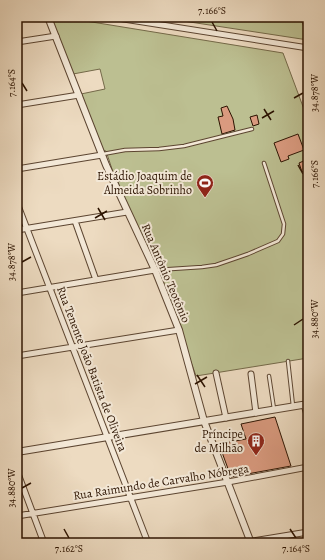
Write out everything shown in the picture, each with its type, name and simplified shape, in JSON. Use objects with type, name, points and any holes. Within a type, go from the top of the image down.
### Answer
[{"type":"street","name":"Rua Antônio Teotônio","points":[[48,17],[102,155],[155,270],[179,330],[204,421],[251,542]]},
{"type":"street","points":[[111,17],[308,48]]},
{"type":"street","points":[[17,42],[56,36]]},
{"type":"street","points":[[17,105],[78,95]]},
{"type":"street","points":[[17,169],[102,155]]},
{"type":"street","name":"Rua Tenente João Batista de Oliveira","points":[[17,203],[148,543]]},
{"type":"street","points":[[17,230],[127,212]]},
{"type":"street","points":[[75,221],[96,280]]},
{"type":"street","points":[[17,293],[155,270]]},
{"type":"street","points":[[17,356],[179,330]]},
{"type":"street","points":[[216,373],[226,418]]},
{"type":"street","points":[[251,374],[256,413]]},
{"type":"street","points":[[17,452],[306,404],[308,418]]},
{"type":"street","name":"Rua Raimundo de Carvalho Nóbrega","points":[[17,516],[228,482],[308,467]]},
{"type":"street","points":[[17,471],[44,543]]},
{"type":"street","points":[[241,543],[308,532]]},
{"type":"lane","points":[[102,155],[125,150],[159,149],[184,146],[252,129]]},
{"type":"lane","points":[[155,270],[216,265],[248,254],[278,241],[283,234],[284,224],[264,163]]},
{"type":"lane","points":[[288,361],[293,406]]},
{"type":"lane","points":[[269,376],[274,410]]},
{"type":"green space","points":[[51,17],[61,17],[283,53],[308,120],[308,358],[196,376],[164,286],[116,184],[123,179],[118,172],[113,172],[106,151],[102,150],[81,94],[105,89],[100,69],[73,74]]},
{"type":"green space","points":[[157,17],[300,17],[308,40]]},
{"type":"building","points":[[227,106],[233,119],[235,130],[222,134],[218,117],[223,116],[221,108]]},
{"type":"building","points":[[257,115],[259,124],[253,126],[250,117]]},
{"type":"building","points":[[298,134],[304,150],[288,156],[289,159],[281,162],[274,143]]},
{"type":"building","points":[[308,159],[308,169],[302,172],[299,163]]},
{"type":"building","name":"Príncipe de Milhão","points":[[275,417],[291,466],[231,477],[219,444],[246,439],[241,424]]},
{"type":"place","name":"Estádio Joaquim de Almeida Sobrinho","points":[[205,198]]},
{"type":"place","name":"Príncipe de Milhão","points":[[256,456]]}]
